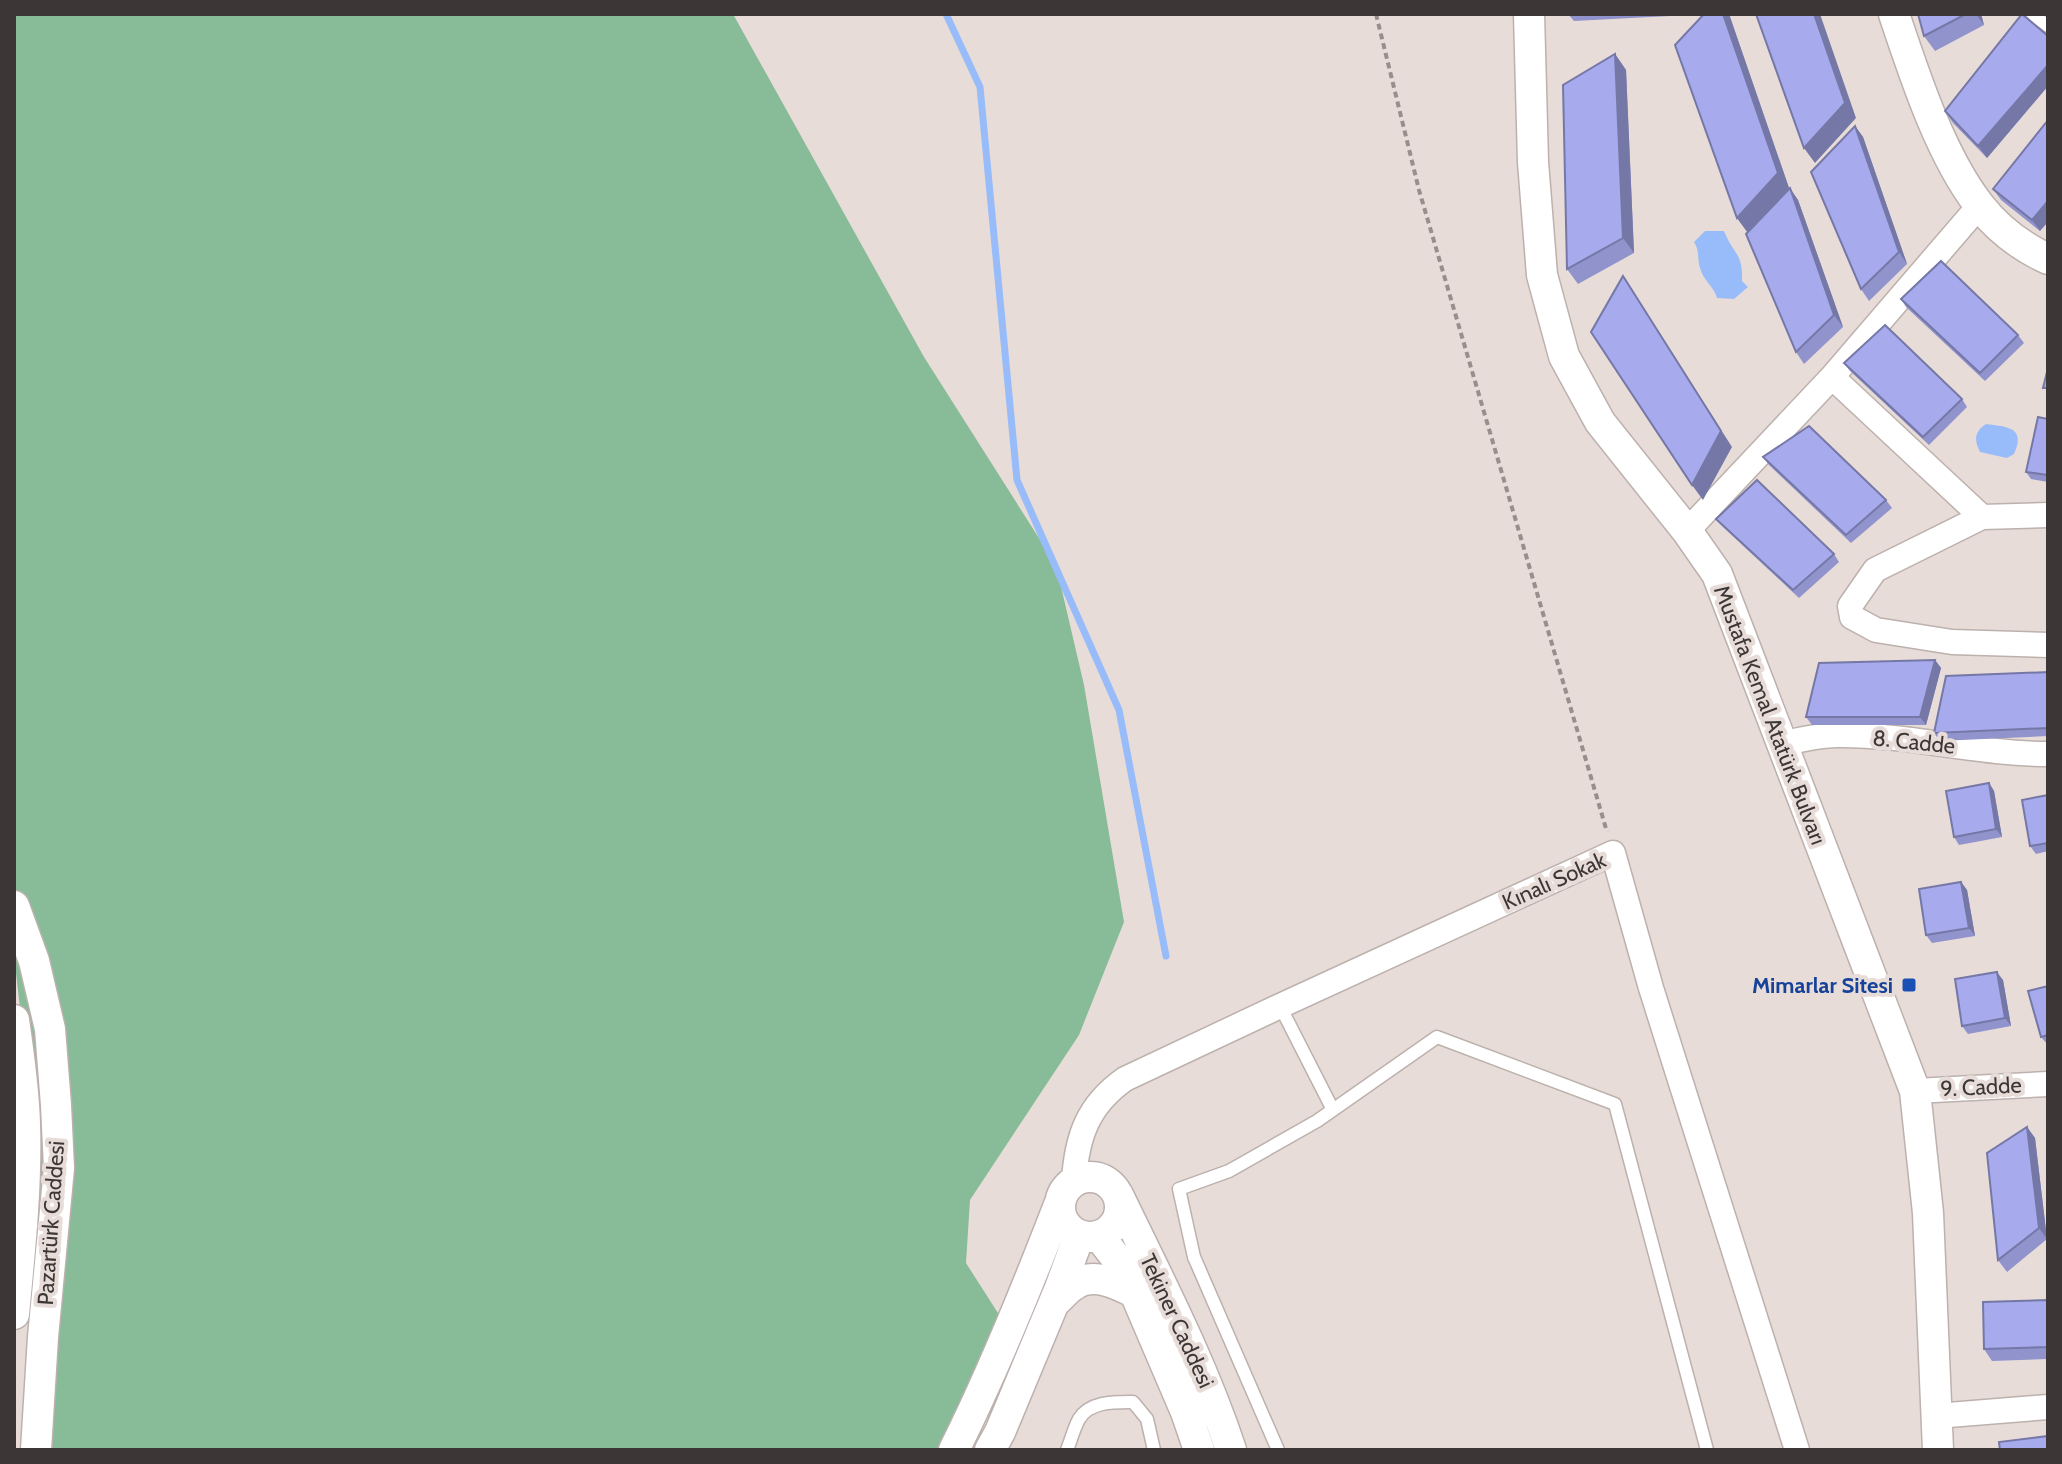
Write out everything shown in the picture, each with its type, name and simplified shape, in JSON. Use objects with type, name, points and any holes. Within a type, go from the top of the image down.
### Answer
[{"type":"street","name":"Mustafa Kemal Atatürk Bulvarı","points":[[1529,14],[1533,162],[1542,275],[1564,356],[1600,422],[1687,531],[1717,574],[1915,1091],[1928,1213],[1938,1450]]},
{"type":"street","points":[[1894,14],[1913,70],[1955,167],[1983,200],[1997,225],[2048,259]]},
{"type":"street","points":[[1687,531],[1832,377],[1983,200]]},
{"type":"street","points":[[1832,377],[1982,517]]},
{"type":"street","points":[[2048,515],[1982,517],[1875,570],[1850,606],[1852,617],[1876,630],[1952,642],[2048,645]]},
{"type":"street","name":"8. Cadde","points":[[1781,744],[1835,735],[1870,736],[2048,754]]},
{"type":"street","name":"Kınalı Sokak","points":[[1067,1192],[1089,1118],[1109,1090],[1125,1079],[1613,853],[1651,988],[1797,1450]]},
{"type":"street","name":"Pazartürk Caddesi","points":[[14,906],[34,961],[50,1029],[59,1168],[36,1450]]},
{"type":"street","name":"Pazartürk Caddesi","points":[[14,1020],[25,1123],[14,1314]]},
{"type":"street","name":"9. Cadde","points":[[1915,1091],[2048,1084]]},
{"type":"street","points":[[954,1450],[978,1402],[1067,1192],[1084,1177],[1104,1180],[1118,1195],[1119,1215],[1108,1231],[1089,1236],[1053,1303],[990,1450]]},
{"type":"street","name":"Tekiner Caddesi","points":[[1067,1192],[1060,1215],[1064,1224],[1071,1231],[1089,1236],[1117,1259],[1135,1293],[1199,1450]]},
{"type":"street","name":"Tekiner Caddesi","points":[[1118,1195],[1210,1392],[1231,1450]]},
{"type":"street","points":[[1053,1303],[1074,1285],[1089,1278],[1107,1281],[1135,1293]]},
{"type":"street","points":[[1936,1416],[2048,1407]]},
{"type":"lane","points":[[2032,14],[2048,26]]},
{"type":"lane","points":[[1280,1006],[1333,1110]]},
{"type":"lane","points":[[1278,1450],[1194,1257],[1179,1189],[1229,1171],[1317,1121],[1437,1037],[1615,1104],[1707,1450]]},
{"type":"lane","points":[[1067,1450],[1080,1417],[1110,1401],[1133,1402],[1147,1419],[1154,1450]]},
{"type":"path","points":[[1376,14],[1419,190],[1613,853]]},
{"type":"green space","points":[[14,14],[733,14],[924,357],[1056,565],[1084,685],[1124,922],[1079,1035],[970,1200],[966,1263],[1019,1346],[965,1450],[35,1450],[40,1180],[14,956]]},
{"type":"water","points":[[1705,231],[1724,231],[1739,258],[1742,281],[1748,287],[1734,299],[1717,298],[1701,272],[1694,242]]},
{"type":"water","points":[[1986,424],[2008,428],[2016,433],[2018,438],[2014,454],[2007,458],[1980,452],[1976,436]]},
{"type":"building","points":[[1704,14],[1723,14],[1778,173],[1737,218],[1675,45]]},
{"type":"building","points":[[1756,14],[1814,14],[1845,103],[1804,148]]},
{"type":"building","points":[[1918,14],[1966,14],[1924,36]]},
{"type":"building","points":[[2022,14],[2048,36],[2048,65],[1978,146],[1945,111]]},
{"type":"building","points":[[1615,54],[1623,238],[1567,269],[1563,85]]},
{"type":"building","points":[[2048,120],[2048,201],[2032,220],[1993,189]]},
{"type":"building","points":[[1855,126],[1899,252],[1861,289],[1811,172]]},
{"type":"building","points":[[1790,188],[1834,315],[1796,352],[1746,234]]},
{"type":"building","points":[[1941,261],[2018,335],[1980,373],[1901,299]]},
{"type":"building","points":[[1623,276],[1721,431],[1692,485],[1591,332]]},
{"type":"building","points":[[1885,325],[1962,399],[1923,437],[1844,363]]},
{"type":"building","points":[[2048,368],[2048,388],[2043,388]]},
{"type":"building","points":[[2038,417],[2048,419],[2048,475],[2026,472]]},
{"type":"building","points":[[1809,426],[1886,500],[1846,535],[1763,457]]},
{"type":"building","points":[[1757,480],[1834,554],[1793,590],[1716,519]]},
{"type":"building","points":[[1935,660],[1920,717],[1806,717],[1819,663]]},
{"type":"building","points":[[2048,672],[2048,728],[1934,733],[1946,676]]},
{"type":"building","points":[[1989,783],[1996,829],[1954,837],[1946,791]]},
{"type":"building","points":[[2048,795],[2048,843],[2030,846],[2022,800]]},
{"type":"building","points":[[1961,882],[1969,928],[1926,935],[1919,889]]},
{"type":"building","points":[[1997,972],[2005,1018],[1962,1026],[1955,979]]},
{"type":"building","points":[[2048,986],[2048,1035],[2041,1037],[2028,991]]},
{"type":"building","points":[[2027,1127],[2039,1228],[1998,1260],[1987,1153]]},
{"type":"building","points":[[2048,1300],[2048,1347],[1984,1349],[1983,1302]]},
{"type":"building","points":[[2048,1436],[2048,1450],[2000,1450],[1999,1442]]},
{"type":"waterway","points":[[946,14],[980,87],[1017,480],[1119,710],[1166,956]]},
{"type":"place","name":"Mimarlar Sitesi","points":[[1909,985]]}]
